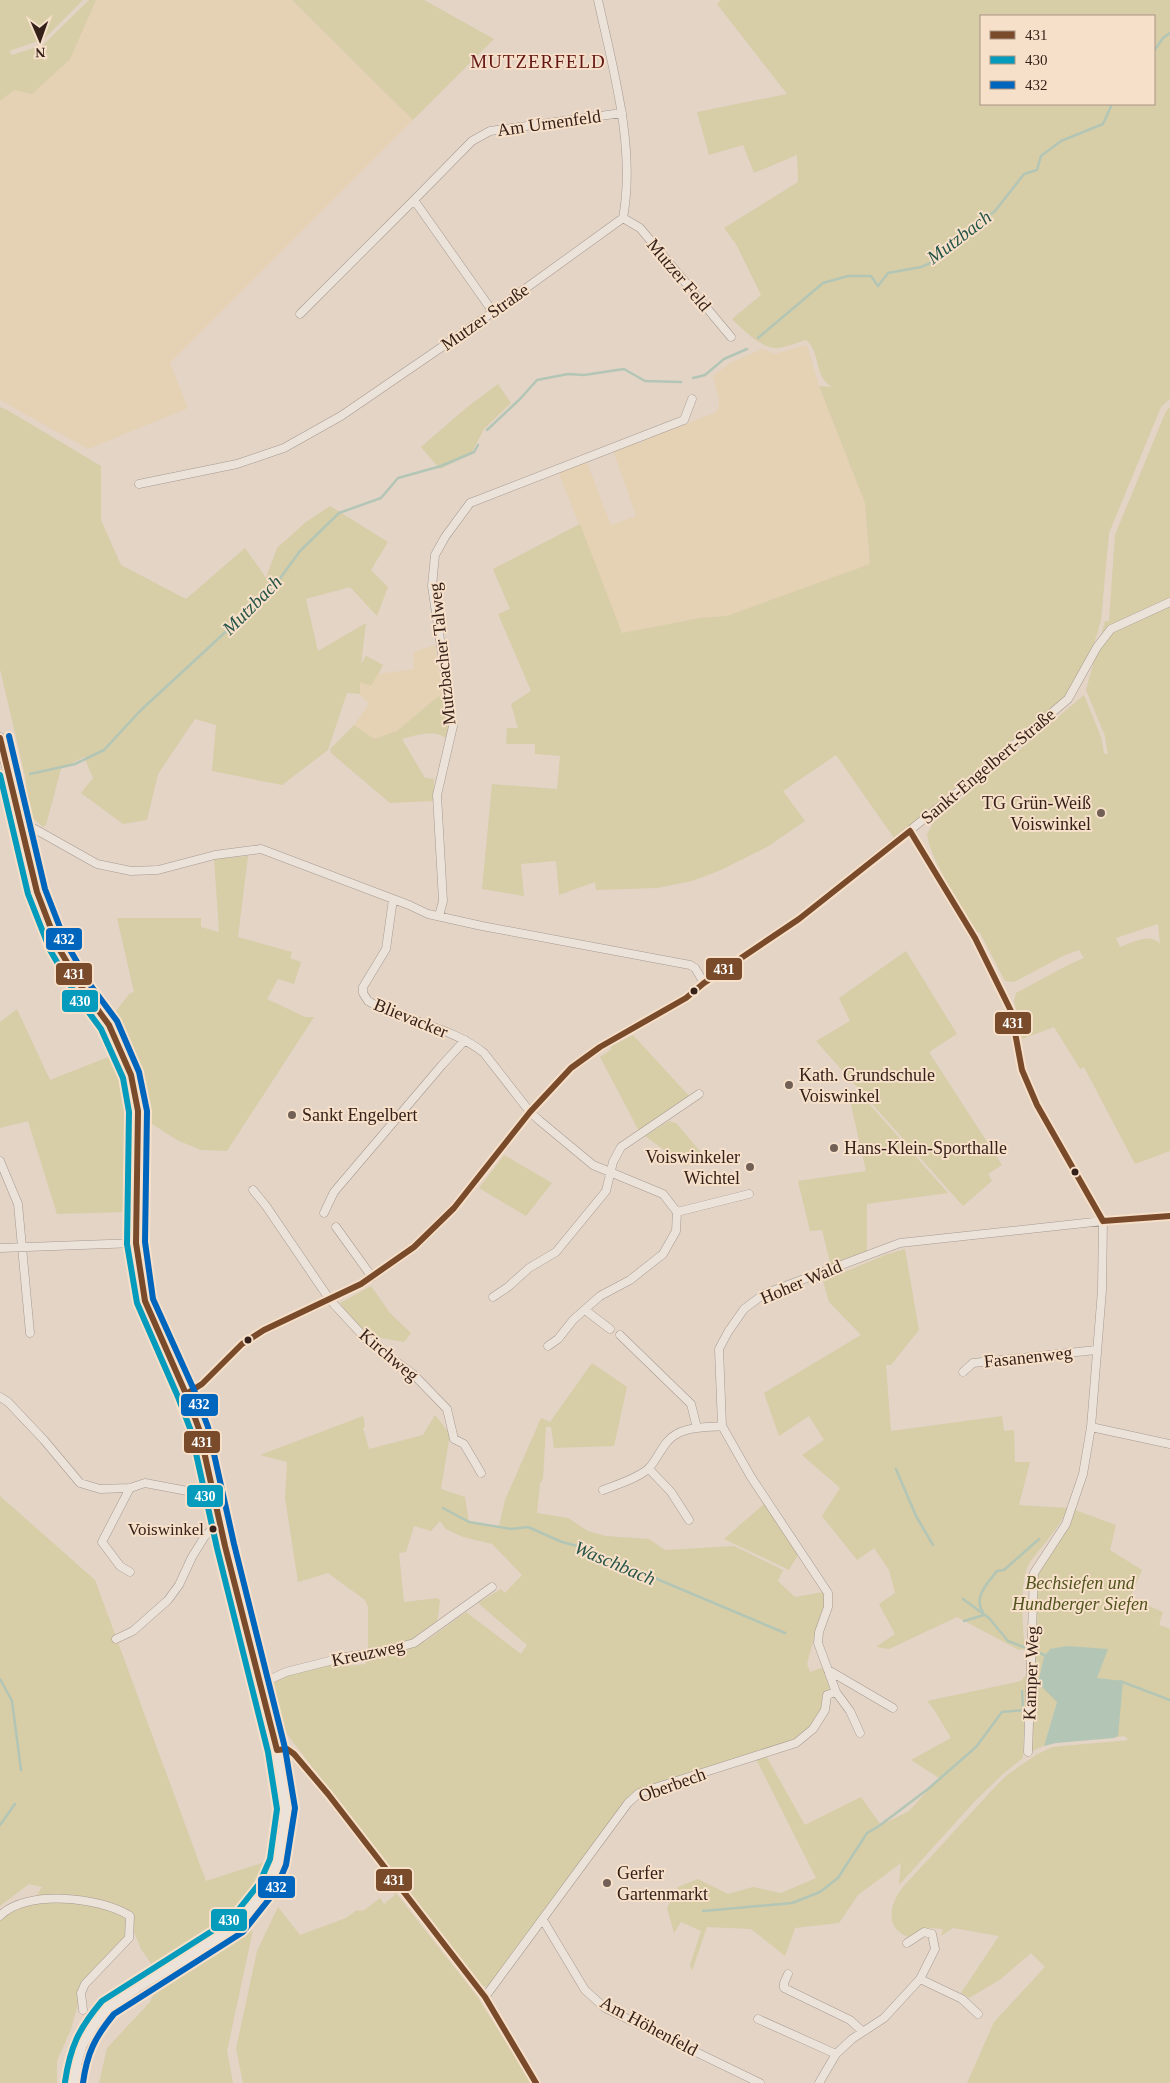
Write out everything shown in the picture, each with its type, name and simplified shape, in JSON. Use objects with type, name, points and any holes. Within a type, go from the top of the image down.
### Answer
[{"type":"main road","points":[[0,738],[37,892],[58,946],[84,991],[109,1025],[130,1075],[138,1111],[136,1243],[145,1301],[186,1394],[199,1429],[220,1522],[277,1750],[285,1792],[286,1809],[278,1862],[267,1888],[257,1901],[237,1926],[136,1988],[108,2008],[94,2024],[82,2045],[77,2060],[74,2083]]},
{"type":"street","points":[[598,0],[622,112],[626,168],[626,203],[623,218]]},
{"type":"street","name":"Am Urnenfeld","points":[[300,314],[472,141],[490,131],[622,112]]},
{"type":"street","points":[[414,200],[494,312]]},
{"type":"street","name":"Mutzer Straße","points":[[139,484],[237,464],[284,448],[341,416],[494,312],[623,218]]},
{"type":"street","name":"Mutzer Feld","points":[[623,218],[640,228],[731,337]]},
{"type":"street","name":"Mutzbacher Talweg","points":[[439,916],[443,901],[437,795],[453,726],[432,586],[435,555],[445,537],[470,503],[684,420],[692,399]]},
{"type":"street","name":"Sankt-Engelbert-Straße","points":[[186,1394],[202,1384],[242,1344],[264,1330],[330,1300],[372,1277],[414,1247],[454,1208],[530,1112],[571,1068],[600,1047],[686,998],[704,983],[799,919],[910,831],[1068,699],[1097,647],[1111,629],[1170,602]]},
{"type":"street","points":[[21,828],[33,828],[97,864],[124,870],[158,870],[215,855],[261,850],[428,914],[525,935],[690,965],[695,968],[704,983]]},
{"type":"street","points":[[910,831],[975,938],[1010,1011],[1022,1070],[1037,1105],[1103,1221]]},
{"type":"street","name":"Blievacker","points":[[393,899],[386,949],[364,985],[362,990],[364,997],[376,1006],[465,1040],[484,1053],[530,1112],[593,1165],[663,1194],[677,1212]]},
{"type":"street","points":[[324,1213],[334,1192],[465,1040]]},
{"type":"street","points":[[494,1297],[529,1268],[556,1252],[606,1191],[613,1162],[621,1147],[699,1094]]},
{"type":"street","points":[[0,1161],[18,1204],[30,1333]]},
{"type":"street","name":"Kirchweg","points":[[253,1190],[330,1300],[366,1339],[413,1374],[447,1409],[454,1439],[464,1444],[481,1474]]},
{"type":"street","points":[[548,1346],[558,1339],[573,1320],[600,1296],[630,1280],[663,1254],[676,1231],[677,1212],[748,1194]]},
{"type":"street","name":"Hoher Wald","points":[[828,1670],[818,1643],[819,1632],[828,1607],[828,1593],[751,1477],[722,1426],[719,1349],[744,1309],[764,1294],[900,1243],[1103,1221],[1170,1216]]},
{"type":"street","name":"Kamper Weg","points":[[1028,1752],[1034,1573],[1066,1524],[1082,1474],[1091,1427],[1102,1290],[1103,1221]]},
{"type":"street","points":[[336,1227],[372,1277]]},
{"type":"street","points":[[0,1248],[136,1243]]},
{"type":"street","points":[[585,1310],[610,1329]]},
{"type":"street","points":[[620,1334],[691,1404],[697,1428]]},
{"type":"street","name":"Fasanenweg","points":[[963,1372],[972,1363],[1096,1350]]},
{"type":"street","points":[[0,1397],[8,1402],[44,1440],[80,1483],[100,1489],[130,1488],[146,1483],[214,1496]]},
{"type":"street","points":[[603,1490],[625,1482],[649,1469],[668,1441],[684,1430],[722,1426]]},
{"type":"street","points":[[1091,1427],[1170,1444]]},
{"type":"street","points":[[649,1469],[671,1492],[689,1520]]},
{"type":"street","points":[[130,1488],[102,1542],[120,1566],[130,1572]]},
{"type":"street","points":[[116,1638],[133,1631],[168,1600],[179,1585],[192,1557],[205,1536],[220,1522]]},
{"type":"street","name":"Kreuzweg","points":[[260,1684],[286,1672],[345,1657],[382,1652],[414,1643],[492,1587]]},
{"type":"street","points":[[828,1670],[836,1692],[850,1711],[860,1733]]},
{"type":"street","points":[[828,1670],[893,1708]]},
{"type":"street","name":"Oberbech","points":[[485,1998],[628,1803],[639,1793],[796,1742],[814,1729],[825,1710],[827,1695],[836,1692]]},
{"type":"street","points":[[277,1750],[287,1749],[302,1762],[485,1998],[536,2083]]},
{"type":"street","points":[[0,1916],[6,1910],[19,1903],[36,1900],[67,1900],[96,1903],[121,1910],[130,1916],[129,1938],[85,1984],[81,1993],[83,2010]]},
{"type":"street","name":"Am Höhenfeld","points":[[543,1920],[585,1990],[605,2008],[760,2083]]},
{"type":"street","points":[[819,2083],[836,2054],[862,2031],[884,2018],[920,1979],[935,1949],[934,1939],[932,1934],[924,1932],[907,1943]]},
{"type":"street","points":[[788,1974],[784,1988],[850,2020],[862,2031]]},
{"type":"street","points":[[920,1979],[962,2000],[978,2014]]},
{"type":"street","points":[[758,2019],[836,2054]]},
{"type":"shaded area","points":[[96,0],[292,0],[413,120],[170,363],[188,408],[88,449],[0,400],[0,101],[14,90]]},
{"type":"shaded area","points":[[807,345],[819,386],[865,503],[870,565],[727,616],[700,618],[622,633],[558,471],[586,460],[611,525],[636,516],[613,450],[638,440],[640,445],[642,441],[714,413],[718,409],[719,400],[713,376],[730,363],[762,349],[775,354]]},
{"type":"shaded area","points":[[435,645],[443,695],[436,698],[397,731],[374,739],[354,725],[369,704],[360,694],[360,682],[366,656],[383,665],[379,674],[414,669],[413,652]]},
{"type":"shaded area","points":[[1067,1646],[1108,1649],[1097,1678],[1123,1681],[1118,1736],[1044,1746],[1057,1702],[1038,1683],[1044,1657],[1050,1649]]},
{"type":"green space","points":[[0,0],[83,0],[44,39],[9,51],[12,55],[43,45],[89,0],[96,0],[70,59],[32,94],[14,90],[0,101]]},
{"type":"green space","points":[[292,0],[424,0],[494,39],[413,120]]},
{"type":"green space","points":[[721,0],[1170,0],[1170,399],[1161,407],[1109,533],[1101,620],[1083,682],[894,838],[836,755],[783,791],[805,821],[767,847],[721,870],[692,881],[657,888],[596,890],[595,882],[559,895],[556,861],[521,864],[524,896],[482,889],[492,784],[557,789],[560,756],[535,754],[535,744],[506,744],[507,728],[518,728],[511,704],[531,691],[498,614],[510,609],[493,569],[580,524],[622,633],[700,618],[727,616],[870,564],[865,503],[819,386],[832,387],[822,377],[811,346],[806,340],[774,348],[762,344],[732,319],[761,295],[736,244],[724,228],[798,182],[797,155],[754,173],[743,145],[709,155],[697,112],[787,94],[717,4]]},
{"type":"green space","points":[[498,384],[511,403],[484,429],[471,454],[440,469],[421,447],[466,408]]},
{"type":"green space","points":[[0,407],[101,466],[101,520],[121,565],[186,599],[245,548],[266,578],[277,548],[306,522],[330,506],[388,542],[371,570],[388,587],[377,616],[350,587],[306,599],[318,651],[366,623],[361,664],[366,656],[383,665],[371,686],[360,682],[360,694],[347,693],[328,750],[282,785],[212,771],[216,725],[195,719],[158,774],[147,820],[123,824],[81,793],[93,778],[84,757],[61,769],[46,825],[43,827],[29,815],[25,776],[0,669]]},
{"type":"green space","points":[[1170,407],[1170,1151],[1135,1164],[1084,1067],[1080,1069],[1054,1027],[1022,1039],[1014,1001],[1016,993],[1084,958],[1079,950],[1065,955],[1014,982],[1005,981],[980,933],[976,932],[940,870],[929,845],[927,834],[933,823],[1084,695],[1101,737],[1104,753],[1108,755],[1105,736],[1086,690],[1105,621],[1109,621],[1115,535],[1166,411]],"holes":[[[1158,924],[1160,944],[1151,939],[1146,939],[1120,947],[1116,938]]]},
{"type":"green space","points":[[443,695],[449,724],[447,739],[437,734],[432,734],[402,739],[425,778],[434,779],[434,801],[390,803],[331,753],[330,749],[354,725],[374,739],[397,731],[436,698]]},
{"type":"green space","points":[[248,856],[238,937],[292,952],[290,958],[301,962],[294,984],[278,979],[267,999],[305,1017],[314,1017],[227,1151],[201,1150],[177,1140],[149,1122],[138,1066],[114,1014],[129,994],[134,992],[117,918],[201,918],[201,927],[219,932],[214,859]]},
{"type":"green space","points":[[906,951],[957,1034],[929,1052],[1002,1165],[988,1174],[992,1181],[963,1206],[816,1041],[850,1021],[839,998]]},
{"type":"green space","points":[[17,1009],[50,1080],[116,1054],[129,1108],[130,1140],[125,1212],[57,1214],[28,1121],[0,1128],[0,1022]]},
{"type":"green space","points":[[633,1035],[690,1097],[639,1131],[600,1057],[612,1049],[610,1047]]},
{"type":"green space","points":[[860,1097],[864,1098],[948,1193],[867,1204],[867,1253],[831,1266],[822,1230],[810,1231],[798,1181],[866,1171],[851,1105]]},
{"type":"green space","points":[[669,1121],[676,1123],[705,1157],[686,1166],[645,1136]]},
{"type":"green space","points":[[504,1155],[552,1183],[526,1216],[479,1188]]},
{"type":"green space","points":[[905,1249],[919,1330],[891,1365],[886,1365],[891,1431],[1002,1416],[1004,1431],[1014,1430],[1015,1462],[1030,1462],[1019,1505],[1068,1508],[1060,1523],[1026,1570],[1022,1605],[1025,1650],[1019,1650],[957,1617],[889,1649],[876,1647],[895,1634],[879,1604],[895,1593],[889,1570],[874,1548],[857,1560],[822,1516],[840,1488],[802,1455],[824,1440],[809,1416],[779,1436],[764,1393],[861,1335],[829,1302],[823,1281],[885,1255]]},
{"type":"green space","points":[[371,1286],[390,1313],[411,1333],[404,1342],[364,1335],[340,1303]]},
{"type":"green space","points":[[592,1363],[627,1387],[614,1446],[554,1448],[551,1427],[546,1427],[543,1479],[540,1483],[537,1513],[568,1518],[588,1531],[606,1536],[649,1539],[665,1550],[734,1546],[783,1570],[778,1581],[795,1597],[823,1592],[826,1603],[817,1626],[807,1664],[810,1672],[824,1667],[830,1690],[819,1714],[799,1738],[632,1793],[492,1984],[485,1987],[479,1984],[283,1729],[271,1682],[284,1676],[344,1659],[346,1666],[366,1664],[365,1656],[385,1653],[388,1656],[426,1641],[466,1612],[521,1654],[527,1645],[478,1603],[501,1589],[505,1593],[522,1575],[492,1544],[463,1537],[446,1529],[440,1521],[431,1531],[414,1526],[406,1552],[399,1553],[404,1602],[438,1598],[440,1601],[437,1623],[421,1635],[396,1647],[368,1651],[368,1607],[365,1600],[328,1573],[298,1582],[285,1498],[287,1462],[260,1455],[363,1416],[365,1427],[363,1428],[369,1449],[423,1435],[435,1415],[450,1434],[441,1489],[465,1497],[469,1522],[499,1526],[505,1500],[541,1418],[550,1422]]},
{"type":"green space","points":[[0,1496],[95,1580],[206,1881],[268,1861],[224,1931],[157,1972],[141,1949],[125,1910],[74,1896],[36,1897],[42,1887],[29,1884],[0,1906]]},
{"type":"green space","points":[[764,1504],[798,1555],[789,1570],[724,1539]]},
{"type":"green space","name":"Bechsiefen und Hundberger Siefen","points":[[1075,1510],[1116,1525],[1110,1550],[1142,1570],[1130,1598],[1163,1612],[1159,1625],[1170,1629],[1170,2083],[967,2083],[994,2022],[1045,1967],[1031,1953],[1001,1979],[969,1998],[961,1993],[999,1936],[953,1928],[941,1936],[943,1929],[931,1928],[908,1937],[895,1928],[892,1922],[892,1908],[902,1888],[1007,1775],[1036,1755],[1052,1747],[1129,1740],[1124,1736],[1116,1737],[1057,1702],[1044,1746],[1032,1751],[1031,1748],[1036,1567],[1067,1529]]},
{"type":"green space","points":[[1026,1675],[1023,1758],[1004,1773],[975,1801],[899,1885],[901,1863],[858,1895],[839,1923],[795,1928],[785,1956],[751,1929],[707,1927],[692,1971],[690,1965],[701,1931],[681,1922],[674,1933],[667,1908],[678,1887],[698,1879],[728,1894],[753,1887],[781,1893],[816,1878],[756,1759],[766,1756],[805,1825],[861,1797],[881,1825],[909,1811],[939,1778],[911,1760],[951,1738],[927,1701],[1021,1681]]},
{"type":"green space","points":[[392,1888],[477,1996],[532,2083],[243,2083],[236,2049],[257,1951],[278,1907],[300,1935],[346,1918],[357,1910],[363,1911],[380,1898],[384,1904],[395,1895]]},
{"type":"green space","points":[[67,1900],[121,1910],[130,1927],[129,1938],[81,1993],[71,2029],[57,2061],[57,2083],[0,2083],[0,1916],[19,1903]]},
{"type":"green space","points":[[253,1930],[227,2051],[233,2083],[99,2083],[107,2048],[150,2002],[157,1987]]},
{"type":"waterway","name":"Mutzbach","points":[[1155,50],[1163,38],[1170,33]]},
{"type":"waterway","name":"Mutzbach","points":[[758,338],[823,283],[848,276],[871,276],[878,286],[888,273],[921,267],[931,263],[951,242],[995,211],[1024,174],[1037,170],[1041,156],[1061,141],[1103,124],[1112,105]]},
{"type":"waterway","name":"Mutzbach","points":[[693,378],[705,375],[724,359],[747,349]]},
{"type":"waterway","name":"Mutzbach","points":[[487,430],[537,380],[568,374],[584,375],[624,369],[645,381],[681,382]]},
{"type":"waterway","name":"Mutzbach","points":[[30,774],[75,764],[104,750],[140,711],[273,588],[300,551],[339,513],[381,498],[398,478],[441,466],[474,452],[478,445]]},
{"type":"waterway","points":[[896,1469],[916,1516],[933,1545]]},
{"type":"waterway","name":"Waschbach","points":[[443,1508],[469,1522],[511,1529],[528,1527],[562,1542],[581,1547],[785,1633]]},
{"type":"waterway","points":[[983,1613],[980,1607],[980,1596],[989,1581],[997,1571],[1004,1570],[1039,1539]]},
{"type":"waterway","name":"Waschbach","points":[[963,1599],[989,1618],[1008,1641],[1047,1656]]},
{"type":"waterway","name":"Waschbach","points":[[964,1621],[984,1615]]},
{"type":"waterway","points":[[0,1679],[12,1701],[21,1770]]},
{"type":"waterway","name":"Waschbach","points":[[1120,1681],[1170,1700]]},
{"type":"waterway","points":[[703,1911],[792,1903],[820,1892],[838,1878],[867,1833],[928,1789],[976,1747],[1002,1712],[1023,1710],[1022,1691]]},
{"type":"waterway","points":[[0,1825],[15,1804]]},
{"type":"transit line","name":"432","points":[[9,736],[45,889],[66,943],[91,986],[117,1021],[139,1072],[147,1111],[145,1242],[153,1299],[194,1390],[208,1427],[234,1544],[285,1748],[295,1808],[286,1865],[274,1893],[243,1932],[114,2014],[93,2046],[83,2083]]},
{"type":"transit line","name":"431","points":[[0,738],[37,892],[58,947],[84,991],[109,1025],[131,1075],[138,1111],[136,1243],[145,1301],[186,1394],[199,1429],[225,1546],[277,1750],[287,1749],[294,1754],[328,1794],[485,1997],[536,2083]]},
{"type":"transit line","name":"430","points":[[0,775],[28,894],[50,950],[76,995],[101,1029],[123,1078],[129,1112],[127,1244],[137,1303],[191,1431],[217,1548],[268,1752],[277,1809],[270,1859],[259,1884],[231,1919],[102,2001],[87,2020],[77,2038],[65,2082]]},
{"type":"transit line","name":"431","points":[[910,831],[975,938],[1011,1011],[1022,1070],[1037,1105],[1103,1221]]},
{"type":"transit line","name":"431","points":[[186,1394],[202,1384],[242,1344],[264,1330],[361,1284],[414,1247],[454,1208],[530,1112],[571,1068],[600,1047],[686,998],[704,983],[799,919],[910,831]]},
{"type":"transit line","name":"431","points":[[1103,1221],[1170,1216]]},
{"type":"place","name":"TG Grün-Weiß Voiswinkel","points":[[1101,813]]},
{"type":"place","name":"Kath. Grundschule Voiswinkel","points":[[789,1085]]},
{"type":"place","name":"Sankt Engelbert","points":[[292,1115]]},
{"type":"place","name":"Hans-Klein-Sporthalle","points":[[834,1148]]},
{"type":"place","name":"Voiswinkeler Wichtel","points":[[750,1167]]},
{"type":"place","name":"Voiswinkel","points":[[213,1529]]},
{"type":"place","name":"Gerfer Gartenmarkt","points":[[607,1883]]},
{"type":"district","name":"MUTZERFELD","points":[[538,61]]}]
